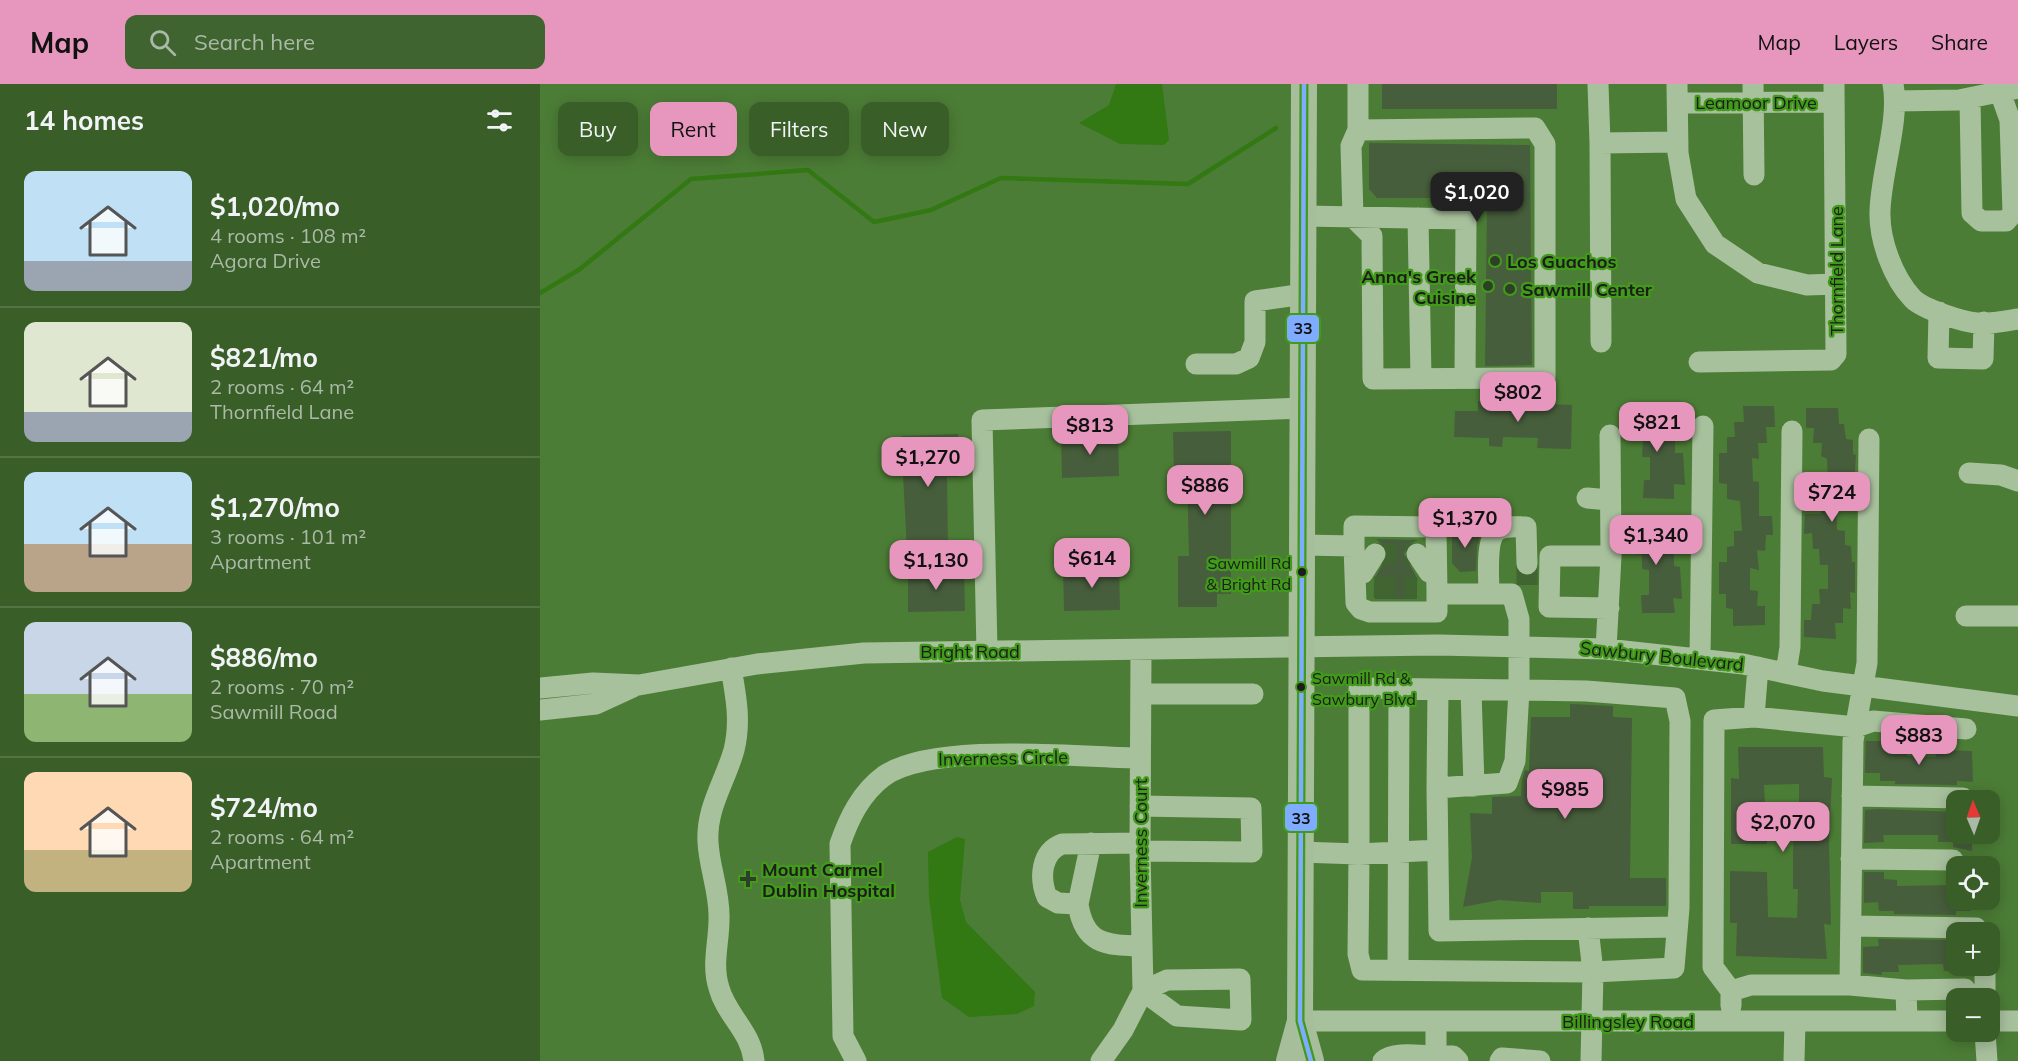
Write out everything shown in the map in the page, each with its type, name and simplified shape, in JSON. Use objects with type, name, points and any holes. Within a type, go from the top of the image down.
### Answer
[{"type":"main road","points":[[1304,85],[1304,645],[1299,852],[1300,1021],[1311,1061]]},
{"type":"main road","points":[[1289,1061],[1300,1021]]},
{"type":"street","points":[[1358,84],[1358,130],[1351,146],[1353,217],[1372,236],[1373,379],[1545,378],[1545,144],[1535,128],[1358,130]]},
{"type":"street","points":[[1598,84],[1601,342]]},
{"type":"street","points":[[1970,99],[1972,213],[1981,221],[2006,221],[2013,213],[2009,90],[1970,99],[1894,93],[1880,211],[1882,235],[1888,259],[1914,299],[1939,312],[1976,323],[2018,319]]},
{"type":"street","points":[[1677,93],[1678,142],[1686,199],[1714,244],[1758,273],[1807,285],[1836,284]]},
{"type":"street","name":"Leamoor Drive","points":[[1677,93],[1834,93]]},
{"type":"street","points":[[1753,93],[1754,176]]},
{"type":"street","name":"Thornfield Lane","points":[[1699,362],[1831,360],[1836,354],[1834,93]]},
{"type":"street","points":[[1600,142],[1678,142]]},
{"type":"street","points":[[1304,216],[1466,219],[1465,378]]},
{"type":"street","points":[[1418,218],[1421,378]]},
{"type":"street","points":[[1196,364],[1236,364],[1249,358],[1255,342],[1255,301],[1304,294]]},
{"type":"street","points":[[1939,312],[1938,358],[1983,359],[1984,322]]},
{"type":"street","points":[[987,651],[982,420],[1304,408]]},
{"type":"street","points":[[1700,659],[1703,426]]},
{"type":"street","points":[[1786,673],[1790,647],[1792,431]]},
{"type":"street","points":[[1606,649],[1611,556],[1610,435]]},
{"type":"street","points":[[1850,985],[1853,741],[1867,663],[1869,439]]},
{"type":"street","points":[[1969,473],[2001,475],[2018,481]]},
{"type":"street","points":[[1587,498],[1611,500]]},
{"type":"street","points":[[1364,578],[1354,546],[1354,526],[1436,527],[1431,588],[1438,645]]},
{"type":"street","points":[[1489,594],[1490,540],[1498,530],[1505,527],[1526,528],[1527,564]]},
{"type":"street","points":[[1304,545],[1354,546]]},
{"type":"street","points":[[1375,554],[1356,603],[1361,609],[1370,612],[1431,588],[1512,594],[1519,619],[1519,690],[1515,761],[1508,783],[1437,788]]},
{"type":"street","points":[[1418,554],[1431,588]]},
{"type":"street","points":[[1609,608],[1549,607],[1550,556],[1611,556]]},
{"type":"street","points":[[1519,619],[1527,592]]},
{"type":"street","points":[[1966,616],[2018,616]]},
{"type":"street","name":"Bright Road","points":[[540,688],[593,683],[639,685],[731,668],[854,654],[1304,645]]},
{"type":"street","name":"Sawbury Boulevard","points":[[1304,645],[1519,646],[1606,649],[1758,667],[1864,686],[2018,706]]},
{"type":"street","name":"Inverness Court","points":[[1101,1061],[1123,1030],[1143,991],[1140,946],[1141,650]]},
{"type":"street","points":[[1754,717],[1758,667]]},
{"type":"street","points":[[731,668],[737,706],[737,734],[729,766],[712,804],[708,827],[708,844],[719,915],[715,964],[719,989],[750,1041],[754,1061]]},
{"type":"street","name":"Bright Road","points":[[540,710],[596,704],[639,685]]},
{"type":"street","points":[[1359,688],[1472,690],[1586,691],[1675,698],[1680,722],[1677,927],[1674,968],[1593,972],[1362,970],[1358,954],[1359,688]]},
{"type":"street","points":[[1398,970],[1399,689]]},
{"type":"street","points":[[1438,689],[1439,931],[1677,927]]},
{"type":"street","points":[[1472,690],[1474,786]]},
{"type":"street","points":[[1141,694],[1253,694]]},
{"type":"street","points":[[1730,1021],[1731,991],[1713,967],[1714,720],[1754,717],[1856,727],[1873,722],[1966,729]]},
{"type":"street","name":"Inverness Circle","points":[[856,1061],[843,1036],[840,844],[848,820],[863,797],[885,776],[918,761],[952,756],[1140,758]]},
{"type":"street","points":[[1852,796],[1946,798]]},
{"type":"street","points":[[1078,904],[1058,903],[1047,897],[1043,888],[1045,856],[1052,847],[1062,844],[1091,843],[1252,852],[1251,808],[1140,806]]},
{"type":"street","points":[[1091,843],[1078,904],[1080,916],[1096,940],[1108,945],[1140,946]]},
{"type":"street","points":[[1299,852],[1359,854],[1438,850]]},
{"type":"street","points":[[1851,859],[1946,860]]},
{"type":"street","points":[[1851,926],[1946,928]]},
{"type":"street","points":[[1587,928],[1593,972],[1591,1061]]},
{"type":"street","points":[[1731,991],[1751,985],[1850,985],[1906,990],[1946,989]]},
{"type":"street","points":[[1906,990],[1907,1021]]},
{"type":"street","name":"Billingsley Road","points":[[1300,1021],[1946,1021]]},
{"type":"street","points":[[1436,1021],[1436,1056]]},
{"type":"street","points":[[1794,1061],[1795,1021]]},
{"type":"street","points":[[2000,1021],[2018,1021]]},
{"type":"street","points":[[1986,1042],[1987,1061]]},
{"type":"street","points":[[1397,1059],[1453,1056],[1458,1061]]},
{"type":"street","points":[[1500,1061],[1502,1058],[1521,1058],[1540,1061]]},
{"type":"shaded area","points":[[1116,84],[1162,84],[1169,140],[1164,145],[1120,144],[1079,123],[1109,105]]},
{"type":"shaded area","points":[[957,837],[965,839],[960,900],[966,922],[1035,992],[1034,1006],[1017,1014],[969,1017],[942,998],[929,898],[928,852]]},
{"type":"building","points":[[1382,84],[1557,84],[1557,109],[1382,109]]},
{"type":"building","name":"Sawmill Center","points":[[1369,143],[1530,145],[1532,365],[1485,366],[1487,206],[1481,198],[1377,198],[1369,189]]},
{"type":"building","points":[[1478,401],[1572,405],[1571,449],[1537,448],[1538,438],[1503,437],[1502,447],[1489,446],[1489,438],[1454,437],[1455,411],[1478,411]]},
{"type":"building","points":[[1628,406],[1659,407],[1659,423],[1666,422],[1667,437],[1675,439],[1675,453],[1683,453],[1685,485],[1674,484],[1674,499],[1643,498],[1644,480],[1650,480],[1650,457],[1642,457],[1643,440],[1635,440],[1636,426],[1627,426]]},
{"type":"building","points":[[1743,406],[1774,406],[1775,427],[1766,427],[1767,443],[1758,443],[1759,459],[1752,458],[1753,481],[1759,482],[1759,516],[1772,516],[1773,535],[1766,535],[1765,551],[1757,550],[1759,570],[1750,568],[1750,590],[1758,591],[1757,606],[1765,606],[1765,625],[1733,626],[1733,609],[1726,608],[1726,594],[1719,594],[1719,562],[1727,562],[1727,547],[1734,546],[1734,531],[1742,531],[1740,501],[1727,499],[1727,484],[1719,483],[1719,453],[1727,453],[1727,437],[1735,437],[1734,422],[1744,422]]},
{"type":"building","points":[[1806,408],[1838,408],[1839,424],[1844,424],[1846,439],[1853,440],[1853,454],[1856,455],[1853,505],[1836,505],[1837,530],[1845,531],[1845,545],[1851,546],[1852,562],[1855,562],[1855,593],[1850,592],[1851,609],[1843,608],[1843,623],[1835,623],[1836,639],[1804,637],[1804,620],[1811,620],[1812,604],[1820,604],[1819,589],[1828,589],[1828,565],[1820,565],[1819,549],[1813,549],[1812,533],[1804,534],[1805,514],[1821,514],[1821,482],[1828,482],[1827,459],[1821,456],[1822,443],[1813,443],[1814,428],[1806,428]]},
{"type":"building","points":[[1231,431],[1231,594],[1217,594],[1217,607],[1178,607],[1178,556],[1189,556],[1187,477],[1174,477],[1173,432]]},
{"type":"building","points":[[958,434],[959,477],[947,477],[948,549],[907,550],[901,436]]},
{"type":"building","points":[[1118,434],[1119,476],[1062,478],[1061,435]]},
{"type":"building","points":[[1626,520],[1658,520],[1659,536],[1666,536],[1666,551],[1674,551],[1674,566],[1680,567],[1682,599],[1673,598],[1675,613],[1642,613],[1641,595],[1649,595],[1649,570],[1642,569],[1642,555],[1635,554],[1635,540],[1626,540]]},
{"type":"building","points":[[1482,529],[1477,547],[1476,571],[1460,572],[1452,563],[1452,530]]},
{"type":"building","points":[[1376,539],[1418,540],[1409,544],[1404,554],[1417,578],[1417,599],[1375,599],[1375,578],[1388,554],[1386,548]]},
{"type":"building","points":[[1119,566],[1120,610],[1064,611],[1063,568]]},
{"type":"building","points":[[964,569],[965,611],[908,612],[908,570]]},
{"type":"building","points":[[1570,704],[1613,706],[1613,717],[1632,718],[1630,878],[1666,878],[1666,906],[1589,906],[1589,909],[1573,909],[1573,892],[1541,892],[1541,903],[1499,900],[1463,907],[1472,858],[1470,813],[1492,814],[1492,797],[1521,796],[1525,770],[1529,771],[1531,717],[1570,717]]},
{"type":"building","points":[[1866,741],[1883,741],[1883,749],[1907,750],[1907,756],[1936,757],[1935,750],[1972,751],[1973,782],[1957,781],[1957,785],[1895,784],[1895,781],[1880,781],[1880,773],[1865,773]]},
{"type":"building","points":[[1738,747],[1823,747],[1824,777],[1832,778],[1829,844],[1831,925],[1824,924],[1827,959],[1736,956],[1737,923],[1730,923],[1730,871],[1767,872],[1768,917],[1797,918],[1798,889],[1793,889],[1793,856],[1794,816],[1799,814],[1799,784],[1764,785],[1767,844],[1731,844],[1731,778],[1739,779]]},
{"type":"building","points":[[1865,810],[1946,812],[1946,842],[1938,842],[1938,835],[1883,835],[1884,842],[1864,843]]},
{"type":"building","points":[[1953,844],[1972,844],[1972,851],[1953,847]]},
{"type":"building","points":[[1864,872],[1884,872],[1884,879],[1897,880],[1897,886],[1946,885],[1946,910],[1971,911],[1956,911],[1956,915],[1894,914],[1894,911],[1879,911],[1878,902],[1864,903]]},
{"type":"building","points":[[1878,939],[1946,940],[1946,971],[1944,971],[1943,964],[1898,965],[1899,972],[1882,972],[1882,975],[1863,973],[1863,947],[1879,946]]},
{"type":"waterway","points":[[540,293],[580,269],[691,179],[808,170],[874,222],[931,210],[1001,178],[1188,184],[1276,128]]},
{"type":"tunnel","points":[[1375,554],[1417,554]]},
{"type":"tunnel","points":[[1527,564],[1527,592]]},
{"type":"tunnel","points":[[1374,587],[1417,588]]},
{"type":"transit line","name":"33","points":[[1304,84],[1300,1021],[1311,1061]]},
{"type":"place","name":"Los Guachos","points":[[1495,261]]},
{"type":"place","name":"Anna's Greek Cuisine","points":[[1488,286]]},
{"type":"place","name":"Sawmill Center","points":[[1510,289]]},
{"type":"place","name":"Sawmill Rd & Bright Rd","points":[[1302,572]]},
{"type":"place","name":"Sawmill Rd & Sawbury Blvd","points":[[1301,687]]},
{"type":"place","name":"Mount Carmel Dublin Hospital","points":[[748,879]]}]
